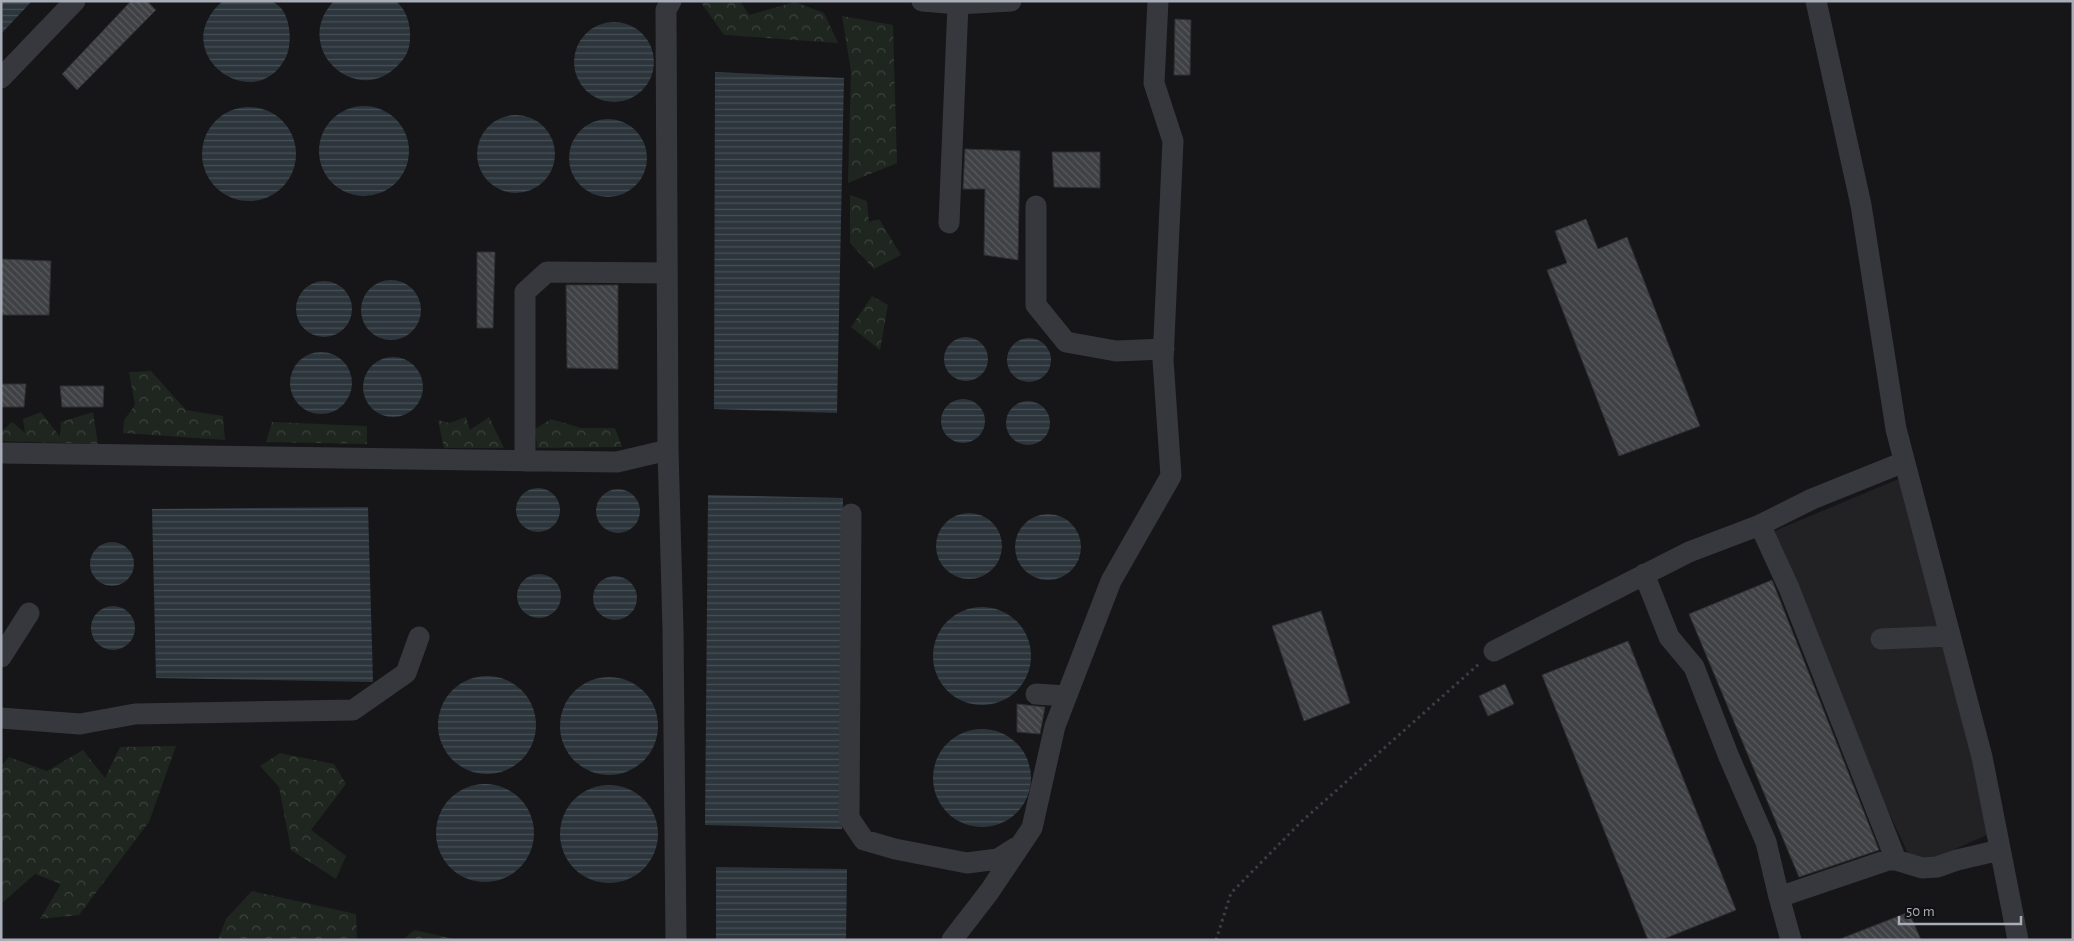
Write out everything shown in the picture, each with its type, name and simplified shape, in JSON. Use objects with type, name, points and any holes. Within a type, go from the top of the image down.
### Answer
[{"type":"street","points":[[1,78],[75,1]]},
{"type":"street","points":[[670,1],[666,10],[668,450],[673,640],[676,940]]},
{"type":"street","points":[[922,1],[958,4],[1011,1]]},
{"type":"street","points":[[952,940],[1032,828],[1055,726],[1111,581],[1171,476],[1164,349],[1173,142],[1154,83],[1158,1]]},
{"type":"street","points":[[1816,1],[1861,205],[1896,429],[1982,757],[2018,940]]},
{"type":"street","points":[[949,223],[958,4]]},
{"type":"street","points":[[1036,206],[1036,304],[1066,342],[1116,351],[1164,349]]},
{"type":"street","points":[[525,461],[525,292],[547,272],[667,273]]},
{"type":"street","points":[[1,453],[617,462],[668,450]]},
{"type":"street","points":[[1494,651],[1689,552],[1760,525],[1812,499],[1904,462]]},
{"type":"street","points":[[851,514],[849,818],[864,840],[895,849],[967,863],[998,860],[1022,843]]},
{"type":"street","points":[[1760,525],[1789,588],[1891,843],[1896,860]]},
{"type":"street","points":[[1644,574],[1669,637],[1694,667],[1729,757],[1766,842],[1790,940]]},
{"type":"street","points":[[1,657],[29,613]]},
{"type":"street","points":[[1881,639],[1950,636]]},
{"type":"street","points":[[1,718],[80,724],[135,714],[353,710],[406,673],[419,637]]},
{"type":"street","points":[[1036,694],[1066,696]]},
{"type":"street","points":[[1778,896],[1888,860],[1896,860],[1922,868],[2000,850]]},
{"type":"path","points":[[1216,940],[1231,893],[1302,821],[1494,651]]},
{"type":"shaded area","points":[[1,1],[32,1],[1,34]]},
{"type":"shaded area","points":[[223,1],[269,1],[282,9],[289,26],[288,52],[285,59],[271,75],[254,82],[236,80],[220,71],[208,57],[203,39],[207,20]]},
{"type":"shaded area","points":[[334,1],[396,1],[406,14],[410,34],[406,55],[400,63],[384,76],[366,80],[349,77],[335,68],[324,54],[320,37],[322,19]]},
{"type":"shaded area","points":[[614,22],[636,29],[642,34],[653,54],[654,62],[647,84],[642,90],[622,101],[614,102],[592,95],[586,90],[575,70],[574,62],[581,40],[586,34],[606,23]]},
{"type":"shaded area","points":[[715,72],[844,78],[837,413],[714,409]]},
{"type":"shaded area","points":[[364,106],[381,109],[396,119],[406,134],[409,151],[406,168],[396,183],[381,193],[364,196],[347,193],[332,183],[322,168],[319,151],[322,134],[332,119],[347,109]]},
{"type":"shaded area","points":[[240,107],[258,107],[283,120],[293,136],[296,154],[293,172],[283,188],[258,201],[240,201],[215,188],[202,163],[202,145],[215,120]]},
{"type":"shaded area","points":[[508,115],[524,115],[538,121],[549,132],[555,146],[555,162],[549,176],[538,187],[524,193],[508,193],[494,187],[483,176],[477,162],[477,146],[483,132],[494,121]]},
{"type":"shaded area","points":[[600,119],[616,119],[630,125],[641,136],[647,150],[647,166],[641,180],[630,191],[616,197],[600,197],[586,191],[575,180],[569,166],[569,150],[575,136],[586,125]]},
{"type":"shaded area","points":[[391,280],[407,285],[412,289],[416,294],[421,310],[416,326],[412,331],[407,335],[391,340],[375,335],[370,331],[366,326],[361,310],[366,294],[370,289],[375,285]]},
{"type":"shaded area","points":[[324,281],[339,286],[347,294],[352,309],[347,324],[339,332],[324,337],[309,332],[301,324],[296,309],[301,294],[309,286]]},
{"type":"shaded area","points":[[966,337],[978,341],[984,347],[988,359],[984,371],[978,377],[966,381],[954,377],[948,371],[944,359],[948,347],[954,341]]},
{"type":"shaded area","points":[[1029,338],[1041,342],[1047,348],[1051,360],[1047,372],[1041,378],[1029,382],[1017,378],[1011,372],[1007,360],[1011,348],[1017,342]]},
{"type":"shaded area","points":[[315,352],[327,352],[343,361],[350,371],[352,383],[350,395],[343,405],[327,414],[315,414],[304,409],[295,400],[290,389],[290,377],[295,366],[304,357]]},
{"type":"shaded area","points":[[393,357],[410,362],[418,370],[423,387],[418,404],[410,412],[393,417],[376,412],[368,404],[363,387],[368,370],[376,362]]},
{"type":"shaded area","points":[[963,399],[975,403],[981,409],[985,421],[981,433],[975,439],[963,443],[951,439],[945,433],[941,421],[945,409],[951,403]]},
{"type":"shaded area","points":[[1028,401],[1040,405],[1046,411],[1050,423],[1046,435],[1040,441],[1028,445],[1016,441],[1010,435],[1006,423],[1010,411],[1016,405]]},
{"type":"shaded area","points":[[1901,478],[1991,833],[1933,859],[1911,860],[1862,755],[1772,532]]},
{"type":"shaded area","points":[[538,488],[550,492],[556,498],[560,510],[556,522],[550,528],[538,532],[526,528],[520,522],[516,510],[520,498],[526,492]]},
{"type":"shaded area","points":[[618,489],[630,493],[636,499],[640,511],[636,523],[630,529],[618,533],[606,529],[600,523],[596,511],[600,499],[606,493]]},
{"type":"shaded area","points":[[708,495],[843,498],[842,829],[705,825]]},
{"type":"shaded area","points":[[368,507],[373,682],[156,678],[152,509]]},
{"type":"shaded area","points":[[969,513],[982,516],[992,523],[999,533],[1002,546],[999,559],[992,569],[982,576],[969,579],[956,576],[946,569],[939,559],[936,546],[939,533],[946,523],[956,516]]},
{"type":"shaded area","points":[[1048,514],[1061,517],[1071,524],[1078,534],[1081,547],[1078,560],[1071,570],[1061,577],[1048,580],[1035,577],[1025,570],[1018,560],[1015,547],[1018,534],[1025,524],[1035,517]]},
{"type":"shaded area","points":[[112,542],[124,546],[130,552],[134,564],[130,576],[124,582],[112,586],[100,582],[94,576],[90,564],[94,552],[100,546]]},
{"type":"shaded area","points":[[539,574],[551,578],[557,584],[561,596],[557,608],[551,614],[539,618],[527,614],[521,608],[517,596],[521,584],[527,578]]},
{"type":"shaded area","points":[[615,576],[627,580],[633,586],[637,598],[633,610],[627,616],[615,620],[603,616],[597,610],[593,598],[597,586],[603,580]]},
{"type":"shaded area","points":[[113,606],[125,610],[131,616],[135,628],[131,640],[125,646],[113,650],[101,646],[95,640],[91,628],[95,616],[101,610]]},
{"type":"shaded area","points":[[982,607],[1001,611],[1017,621],[1027,637],[1031,656],[1027,675],[1017,691],[1001,701],[982,705],[963,701],[947,691],[937,675],[933,656],[937,637],[947,621],[963,611]]},
{"type":"shaded area","points":[[487,676],[506,680],[522,690],[532,706],[536,725],[532,744],[522,760],[506,770],[487,774],[468,770],[452,760],[442,744],[438,725],[442,706],[452,690],[468,680]]},
{"type":"shaded area","points":[[609,677],[628,681],[644,691],[654,707],[658,726],[654,745],[644,761],[628,771],[609,775],[590,771],[574,761],[564,745],[560,726],[564,707],[574,691],[590,681]]},
{"type":"shaded area","points":[[982,729],[1001,733],[1017,743],[1027,759],[1031,778],[1027,797],[1017,813],[1001,823],[982,827],[963,823],[947,813],[937,797],[933,778],[937,759],[947,743],[963,733]]},
{"type":"shaded area","points":[[485,784],[504,788],[520,798],[530,814],[534,833],[530,852],[520,868],[504,878],[485,882],[466,878],[450,868],[440,852],[436,833],[440,814],[450,798],[466,788]]},
{"type":"shaded area","points":[[609,785],[628,789],[644,799],[654,815],[658,834],[654,853],[644,869],[628,879],[609,883],[590,879],[574,869],[564,853],[560,834],[564,815],[574,799],[590,789]]},
{"type":"shaded area","points":[[716,867],[847,869],[846,940],[716,940]]},
{"type":"green space","points":[[700,1],[740,1],[749,15],[795,2],[824,13],[838,43],[724,35]]},
{"type":"green space","points":[[842,16],[893,25],[897,163],[848,183],[851,71]]},
{"type":"green space","points":[[850,195],[867,201],[869,222],[879,219],[901,255],[874,269],[850,243]]},
{"type":"green space","points":[[872,296],[888,305],[880,350],[851,327]]},
{"type":"green space","points":[[151,371],[186,410],[223,416],[225,440],[123,433],[124,420],[135,405],[129,372]]},
{"type":"green space","points":[[41,412],[60,437],[61,422],[93,412],[98,444],[1,441],[1,428],[3,430],[12,422],[25,433],[23,419]]},
{"type":"green space","points":[[466,417],[470,430],[489,417],[504,448],[444,448],[438,420],[449,423]]},
{"type":"green space","points":[[551,419],[581,428],[615,428],[622,447],[537,448],[535,429]]},
{"type":"green space","points":[[272,422],[367,426],[367,444],[266,442]]},
{"type":"green space","points":[[176,746],[149,822],[79,915],[40,919],[61,884],[35,874],[1,904],[1,766],[9,757],[47,771],[83,750],[105,778],[120,747]]},
{"type":"green space","points":[[280,753],[334,764],[346,784],[311,830],[346,856],[336,879],[291,850],[279,787],[260,766]]},
{"type":"green space","points":[[252,891],[356,914],[357,940],[218,940],[226,919]]},
{"type":"green space","points":[[414,930],[460,940],[403,940]]},
{"type":"building","points":[[131,1],[147,1],[156,10],[77,90],[62,74]]},
{"type":"building","points":[[1175,19],[1191,20],[1190,75],[1174,75]]},
{"type":"building","points":[[965,149],[1020,151],[1018,260],[984,255],[985,189],[963,189]]},
{"type":"building","points":[[1052,152],[1100,152],[1100,188],[1054,187]]},
{"type":"building","points":[[1586,219],[1598,249],[1627,237],[1700,426],[1619,456],[1547,270],[1567,263],[1555,231]]},
{"type":"building","points":[[477,252],[495,252],[493,328],[477,328]]},
{"type":"building","points":[[1,259],[51,261],[49,315],[1,315]]},
{"type":"building","points":[[566,285],[618,285],[618,369],[567,368]]},
{"type":"building","points":[[1,384],[26,384],[24,407],[1,407]]},
{"type":"building","points":[[60,386],[104,386],[103,407],[62,407]]},
{"type":"building","points":[[1772,580],[1879,850],[1799,877],[1689,614]]},
{"type":"building","points":[[1321,611],[1350,703],[1304,721],[1272,626]]},
{"type":"building","points":[[1628,641],[1736,910],[1661,940],[1648,940],[1542,675]]},
{"type":"building","points":[[1505,684],[1514,704],[1488,716],[1479,696]]},
{"type":"building","points":[[1017,704],[1045,707],[1040,734],[1017,732]]},
{"type":"building","points":[[1909,912],[1921,940],[1840,940],[1840,939]]}]
